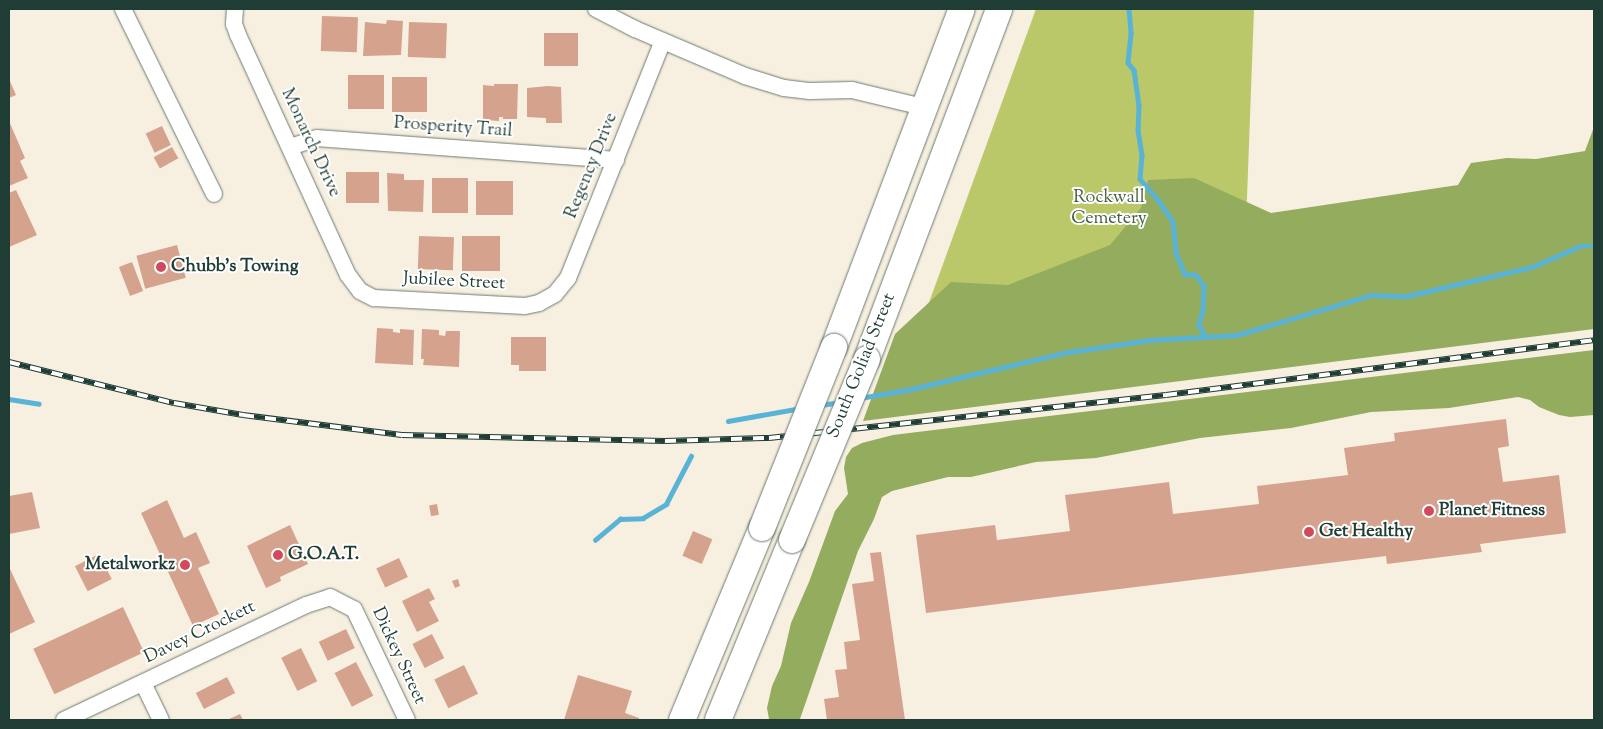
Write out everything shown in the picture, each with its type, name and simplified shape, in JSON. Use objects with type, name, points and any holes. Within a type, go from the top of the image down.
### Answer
[{"type":"main road","name":"South Goliad Street","points":[[682,720],[762,528],[834,347],[923,107],[962,9]]},
{"type":"main road","name":"South Goliad Street","points":[[718,720],[867,359],[999,9]]},
{"type":"street","points":[[123,9],[214,194]]},
{"type":"street","name":"Monarch Drive","points":[[235,9],[234,24],[238,35],[348,275],[360,291]]},
{"type":"street","points":[[596,9],[663,41],[745,76],[784,88],[810,91],[852,90],[923,107]]},
{"type":"street","name":"Regency Drive","points":[[547,299],[555,294],[568,278],[663,41]]},
{"type":"street","name":"Prosperity Trail","points":[[290,147],[317,138],[616,160]]},
{"type":"street","name":"Jubilee Street","points":[[360,291],[374,298],[525,306],[547,299]]},
{"type":"street","name":"Davey Crockett","points":[[64,720],[306,605],[330,596],[354,609]]},
{"type":"street","name":"Dickey Street","points":[[354,609],[407,720]]},
{"type":"street","points":[[143,682],[161,720]]},
{"type":"green space","name":"Rockwall Cemetery","points":[[1036,9],[1254,9],[1242,333],[904,371]]},
{"type":"green space","points":[[1594,127],[1594,329],[863,421],[895,334],[951,282],[1008,285],[1110,245],[1141,208],[1148,180],[1194,178],[1271,213],[1458,185],[1471,163],[1507,158],[1536,159],[1585,151]]},
{"type":"green space","points":[[1594,350],[1594,415],[1570,417],[1559,415],[1539,407],[1530,400],[1518,397],[1449,408],[1371,412],[1291,428],[1200,438],[1096,458],[1036,462],[971,477],[948,477],[892,491],[882,497],[874,519],[858,551],[800,719],[769,719],[767,708],[772,686],[781,666],[791,623],[809,582],[835,511],[848,494],[844,468],[846,457],[852,448],[862,443],[893,435]]},
{"type":"building","points":[[322,16],[358,17],[357,52],[321,51]]},
{"type":"building","points":[[387,20],[403,21],[401,55],[363,56],[365,22],[386,24]]},
{"type":"building","points":[[409,22],[447,23],[446,58],[408,57]]},
{"type":"building","points":[[544,33],[578,33],[578,66],[544,66]]},
{"type":"building","points":[[348,75],[384,75],[384,109],[348,109]]},
{"type":"building","points":[[392,77],[427,77],[427,112],[392,112]]},
{"type":"building","points":[[9,79],[16,95],[9,98]]},
{"type":"building","points":[[494,84],[518,84],[517,119],[503,119],[503,117],[499,117],[499,121],[483,120],[483,85],[494,86]]},
{"type":"building","points":[[561,87],[562,123],[546,123],[546,118],[527,117],[527,88]]},
{"type":"building","points":[[9,121],[25,158],[20,161],[28,178],[9,186]]},
{"type":"building","points":[[162,126],[171,145],[155,153],[146,134]]},
{"type":"building","points":[[172,147],[178,158],[160,169],[154,157]]},
{"type":"building","points":[[346,172],[379,172],[379,203],[346,203]]},
{"type":"building","points":[[387,173],[404,174],[404,180],[424,180],[423,212],[388,211]]},
{"type":"building","points":[[432,178],[468,178],[468,213],[432,213]]},
{"type":"building","points":[[476,181],[513,181],[513,215],[476,215]]},
{"type":"building","points":[[16,190],[37,235],[9,247],[9,193]]},
{"type":"building","points":[[419,236],[454,237],[453,270],[418,269]]},
{"type":"building","points":[[462,236],[500,236],[500,271],[462,271]]},
{"type":"building","name":"Chubb's Towing","points":[[177,245],[186,278],[145,289],[136,256]]},
{"type":"building","points":[[132,262],[143,291],[130,296],[119,267]]},
{"type":"building","points":[[377,328],[393,329],[393,332],[400,333],[400,329],[414,330],[413,365],[375,363]]},
{"type":"building","points":[[422,329],[439,330],[439,335],[445,336],[446,331],[460,331],[459,367],[423,365],[424,359],[421,359]]},
{"type":"building","points":[[511,337],[546,337],[546,371],[519,371],[519,365],[511,365]]},
{"type":"building","points":[[1506,419],[1509,446],[1498,448],[1503,482],[1559,475],[1566,533],[1480,544],[1482,552],[1387,564],[1386,556],[926,613],[916,535],[995,525],[997,540],[1070,531],[1065,495],[1169,482],[1173,514],[1259,504],[1257,486],[1348,475],[1344,448],[1395,441],[1394,433]]},
{"type":"building","points":[[32,492],[40,528],[9,534],[9,496]]},
{"type":"building","name":"Metalworkz","points":[[167,500],[184,538],[196,532],[210,563],[198,568],[219,614],[193,626],[141,513]]},
{"type":"building","points":[[437,504],[439,515],[431,516],[429,505]]},
{"type":"building","name":"G.O.A.T.","points":[[290,525],[308,564],[280,577],[281,581],[266,588],[247,546]]},
{"type":"building","points":[[693,531],[712,539],[702,564],[682,556]]},
{"type":"building","points":[[881,552],[905,720],[827,720],[824,699],[839,697],[835,670],[847,669],[844,642],[860,640],[852,584],[874,581],[870,553]]},
{"type":"building","points":[[99,554],[112,579],[88,591],[75,566]]},
{"type":"building","points":[[399,558],[408,577],[385,588],[376,569]]},
{"type":"building","points":[[9,567],[35,622],[9,634]]},
{"type":"building","points":[[458,579],[460,586],[455,588],[452,581]]},
{"type":"building","points":[[429,588],[435,599],[429,602],[439,621],[417,632],[402,601]]},
{"type":"building","points":[[123,607],[144,652],[54,694],[33,649]]},
{"type":"building","points":[[346,629],[355,648],[328,661],[319,642]]},
{"type":"building","points":[[432,634],[444,658],[425,668],[412,644]]},
{"type":"building","points":[[301,648],[317,681],[297,691],[281,658]]},
{"type":"building","points":[[356,662],[373,696],[352,707],[335,673]]},
{"type":"building","points":[[464,665],[478,694],[448,708],[434,679]]},
{"type":"building","points":[[578,675],[632,691],[625,713],[639,718],[639,720],[564,720]]},
{"type":"building","points":[[227,677],[235,693],[204,709],[196,693]]},
{"type":"building","points":[[240,714],[243,720],[227,720]]},
{"type":"waterway","points":[[1129,9],[1131,34],[1128,63],[1134,70],[1139,105],[1138,130],[1142,156],[1140,179],[1159,201],[1173,222],[1176,253],[1185,274],[1196,275],[1204,286],[1203,310],[1199,325],[1206,337]]},
{"type":"waterway","points":[[860,398],[907,390],[1063,353],[1149,340],[1237,335],[1371,295],[1407,296],[1532,267],[1580,246],[1594,246]]},
{"type":"waterway","points":[[9,399],[39,404]]},
{"type":"waterway","points":[[821,405],[840,402]]},
{"type":"waterway","points":[[728,421],[801,408]]},
{"type":"waterway","points":[[595,540],[620,519],[643,518],[666,504],[691,456]]},
{"type":"railway","points":[[9,362],[174,403],[243,415],[402,435],[665,441],[769,438],[1166,395],[1594,340]]},
{"type":"place","name":"Chubb's Towing","points":[[161,267]]},
{"type":"place","name":"Planet Fitness","points":[[1429,511]]},
{"type":"place","name":"Get Healthy","points":[[1309,532]]},
{"type":"place","name":"G.O.A.T.","points":[[278,555]]},
{"type":"place","name":"Metalworkz","points":[[185,565]]}]
